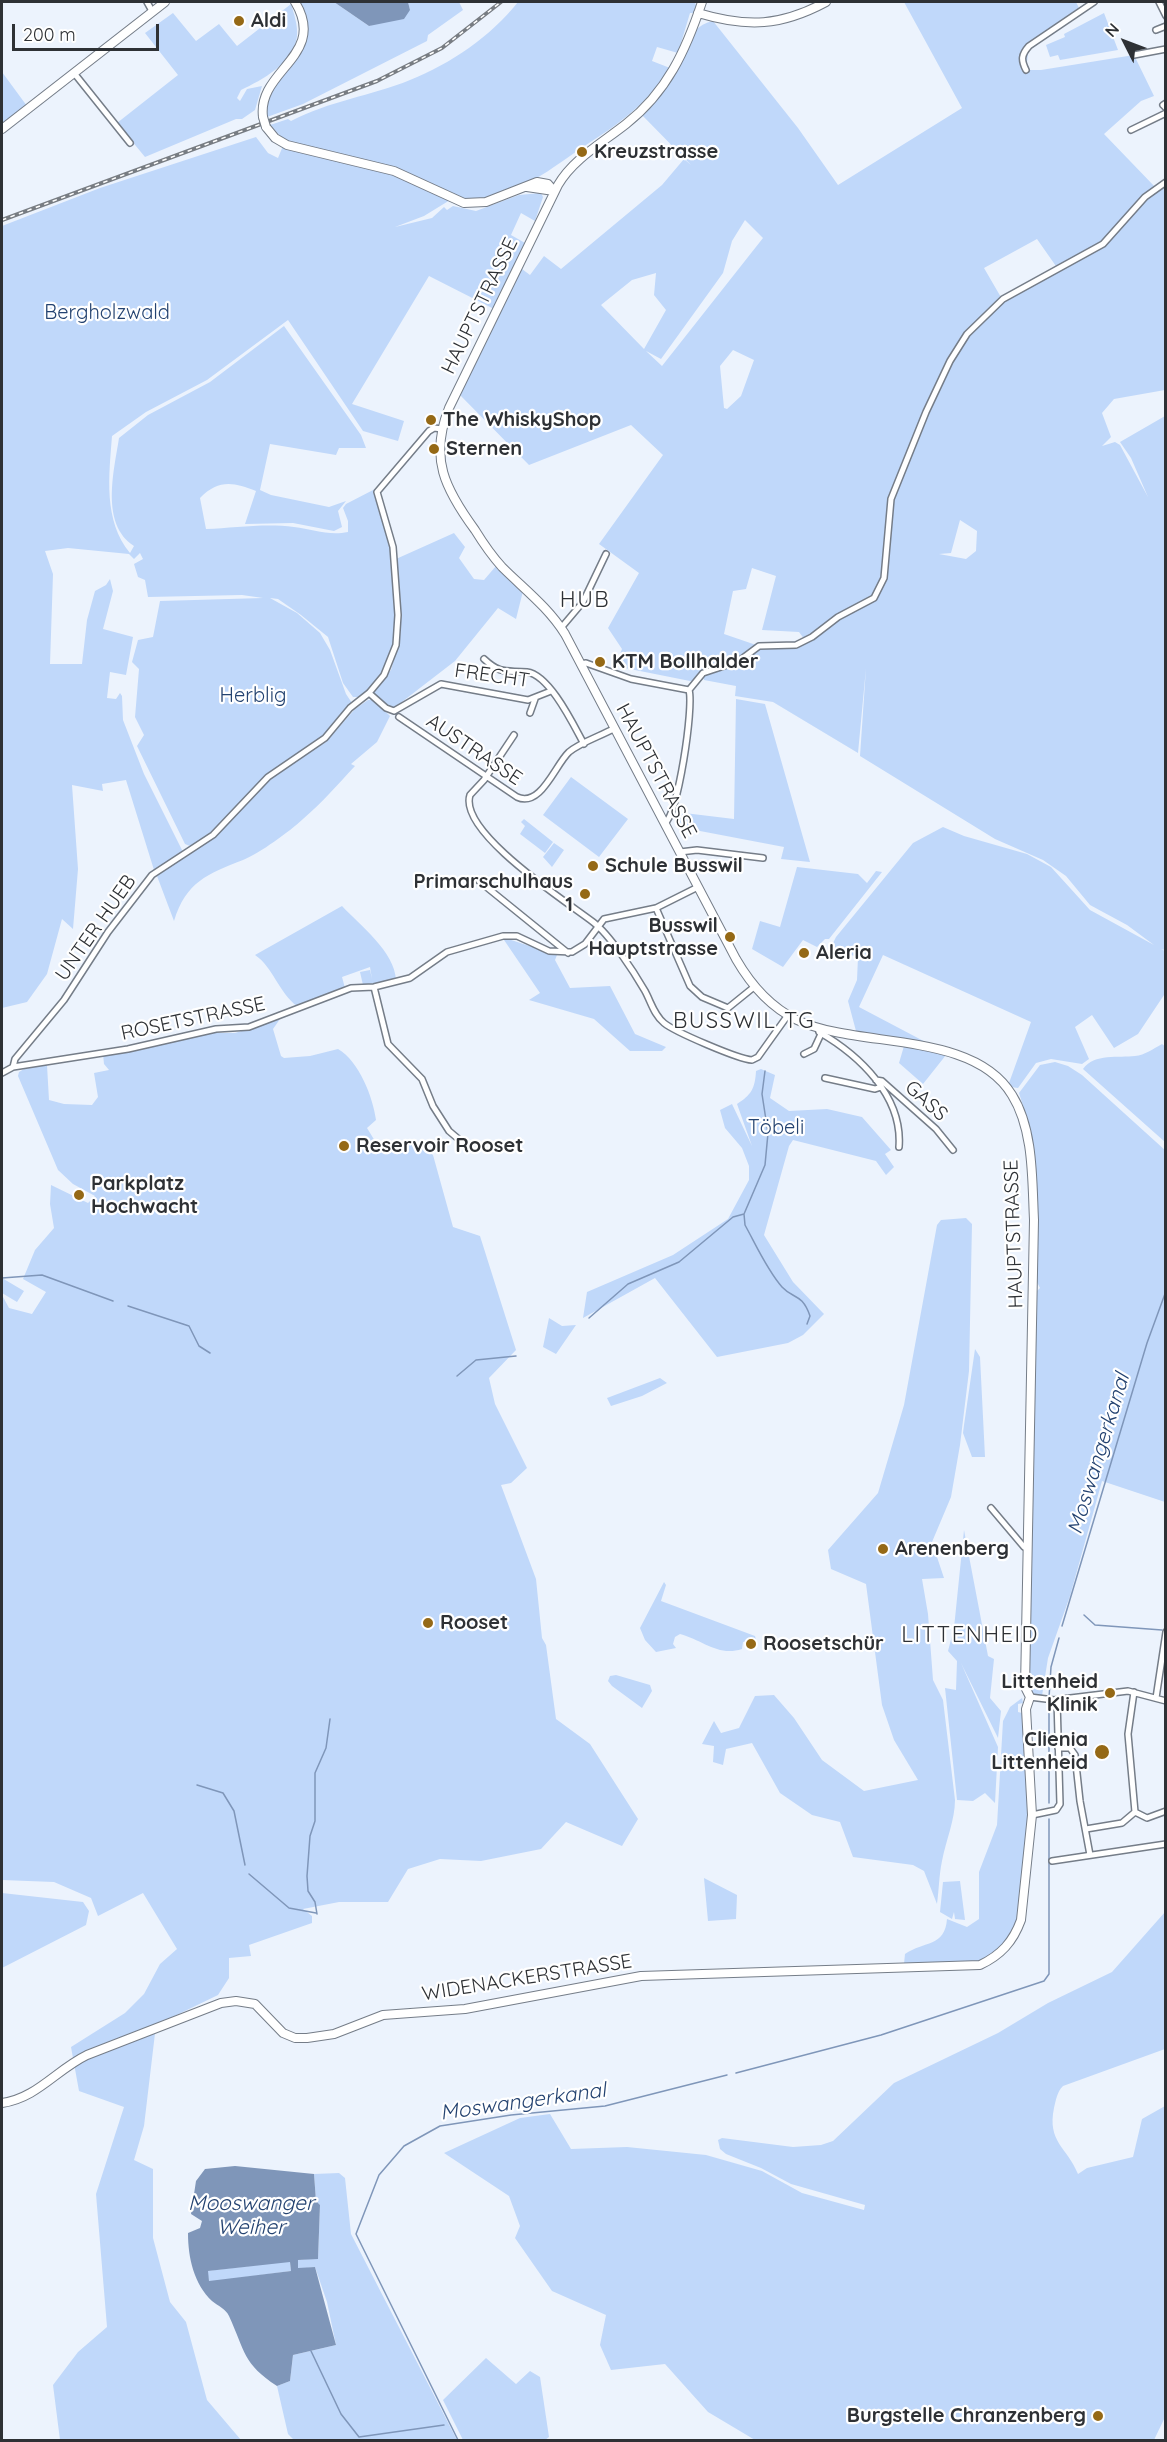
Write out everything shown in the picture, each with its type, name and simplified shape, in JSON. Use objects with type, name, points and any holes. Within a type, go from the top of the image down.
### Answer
[{"type":"street","points":[[147,2],[152,11]]},
{"type":"street","points":[[2,129],[165,2]]},
{"type":"street","points":[[295,2],[303,23],[302,41],[292,60],[266,92],[262,102],[266,127],[275,138],[287,145],[394,171],[464,203],[486,202],[526,187],[554,191]]},
{"type":"street","name":"HAUPTSTRASSE","points":[[702,2],[678,63],[659,93],[640,113],[574,165],[554,191],[449,408],[442,429],[441,465],[454,501],[501,565],[540,602],[561,628],[740,966],[754,987],[788,1015],[819,1031],[921,1046],[962,1058],[997,1077],[1017,1103],[1029,1154],[1034,1220],[1025,1687],[1030,1697],[1026,1709],[1032,1815]]},
{"type":"street","points":[[698,13],[752,22],[772,22],[794,18],[826,2]]},
{"type":"street","points":[[1026,70],[1022,60],[1023,53],[1029,46],[1095,2]]},
{"type":"street","points":[[1159,2],[1166,16]]},
{"type":"street","points":[[1156,30],[1166,26]]},
{"type":"street","points":[[1134,55],[1166,49]]},
{"type":"street","points":[[74,73],[130,143]]},
{"type":"street","points":[[1131,130],[1166,113]]},
{"type":"street","points":[[665,823],[671,817],[679,789],[690,712],[689,690],[703,673],[739,661],[759,646],[796,645],[812,637],[838,617],[874,598],[885,578],[891,499],[926,412],[950,361],[980,320],[1018,290],[1103,244],[1146,196],[1166,182]]},
{"type":"street","name":"UNTER HUEB","points":[[13,1067],[15,1059],[64,1000],[108,932],[152,874],[213,835],[267,777],[325,738],[350,708],[369,693],[389,665],[398,634],[393,547],[378,492],[431,429],[442,429]]},
{"type":"street","points":[[561,628],[583,602],[606,554]]},
{"type":"street","points":[[484,660],[496,670],[534,675],[563,706],[584,744]]},
{"type":"street","points":[[581,664],[586,663],[631,679],[689,690]]},
{"type":"street","name":"FRECHT","points":[[369,693],[386,708],[394,711],[441,684],[535,699],[551,691]]},
{"type":"street","points":[[530,713],[535,699]]},
{"type":"street","name":"AUSTRASSE","points":[[399,717],[518,797],[531,798],[567,754],[615,728]]},
{"type":"street","points":[[514,735],[469,799],[471,810],[479,825],[510,859],[598,926],[630,967],[660,1019],[678,1031],[752,1060],[758,1057],[788,1015]]},
{"type":"street","points":[[680,852],[698,850],[763,858]]},
{"type":"street","points":[[479,881],[568,953],[585,944],[604,919],[656,908],[698,887]]},
{"type":"street","points":[[656,908],[687,979],[697,993],[729,1008],[754,987]]},
{"type":"street","name":"ROSETSTRASSE","points":[[13,1067],[128,1049],[216,1029],[249,1027],[351,988],[374,987],[410,978],[456,949],[503,936],[517,936],[549,951],[568,953]]},
{"type":"street","points":[[374,987],[388,1044],[422,1079],[444,1123],[462,1142]]},
{"type":"street","points":[[804,1054],[814,1049],[819,1031],[850,1053],[881,1087],[899,1123],[899,1147]]},
{"type":"street","points":[[2,1073],[13,1067]]},
{"type":"street","points":[[825,1078],[875,1089],[881,1087]]},
{"type":"street","name":"GASS","points":[[876,1080],[882,1081],[927,1121],[953,1150]]},
{"type":"street","points":[[991,1508],[1024,1547],[1028,1548]]},
{"type":"street","points":[[1156,1698],[1166,1632]]},
{"type":"street","points":[[1030,1697],[1044,1701],[1124,1691],[1166,1701]]},
{"type":"street","points":[[1134,1692],[1128,1734],[1135,1812]]},
{"type":"street","points":[[1032,1815],[1056,1810],[1060,1804],[1055,1700]]},
{"type":"street","points":[[1058,1748],[1070,1748],[1075,1755],[1090,1855]]},
{"type":"street","points":[[1135,1812],[1147,1818],[1166,1811]]},
{"type":"street","points":[[1086,1829],[1122,1823],[1135,1812]]},
{"type":"street","name":"WIDENACKERSTRASSE","points":[[2,2103],[29,2095],[71,2063],[87,2055],[221,2003],[255,2004],[283,2033],[295,2038],[308,2038],[333,2034],[383,2015],[465,2009],[641,1976],[980,1965],[1004,1950],[1015,1936],[1021,1920],[1032,1815]]},
{"type":"street","points":[[1052,1861],[1166,1844]]},
{"type":"green space","points":[[299,2],[334,2],[369,26],[410,10],[408,2],[459,2],[463,10],[428,35],[427,41],[303,104],[267,117],[265,104],[270,92],[299,56],[305,41],[306,23]]},
{"type":"green space","points":[[518,2],[695,2],[698,13],[690,13],[678,53],[657,47],[652,61],[670,68],[643,102],[610,129],[557,165],[508,193],[490,198],[455,197],[424,216],[395,227],[432,218],[444,207],[447,210],[453,206],[476,211],[519,195],[541,193],[543,197],[535,221],[521,213],[511,235],[525,243],[494,309],[429,276],[352,404],[404,421],[398,441],[363,431],[288,320],[207,380],[146,412],[112,436],[109,482],[112,512],[121,540],[130,553],[134,546],[123,536],[113,511],[113,481],[119,438],[148,415],[210,382],[284,326],[361,435],[366,448],[339,448],[336,455],[270,444],[260,490],[271,495],[329,507],[346,501],[338,511],[342,527],[334,531],[293,523],[245,524],[256,491],[226,484],[213,488],[200,498],[206,529],[272,525],[327,533],[348,532],[348,521],[343,508],[346,504],[375,489],[387,529],[392,563],[395,617],[393,646],[389,659],[373,685],[360,697],[353,697],[343,683],[328,637],[301,615],[278,599],[270,598],[297,613],[320,633],[330,650],[346,694],[352,703],[324,736],[272,772],[215,830],[190,846],[185,844],[137,746],[144,735],[135,717],[139,669],[132,662],[138,640],[153,637],[160,601],[263,598],[242,595],[148,597],[145,580],[138,577],[134,564],[143,559],[140,553],[134,559],[129,554],[68,548],[45,551],[53,574],[50,664],[82,664],[87,620],[95,591],[106,585],[110,579],[113,591],[103,629],[133,637],[126,675],[110,672],[107,698],[116,699],[120,693],[122,696],[123,720],[144,774],[183,852],[154,870],[126,780],[102,784],[103,791],[72,785],[78,869],[73,929],[62,919],[47,974],[27,1002],[2,1008],[2,226],[100,188],[256,137],[268,153],[278,158],[285,141],[270,125],[288,119],[291,121],[320,108],[395,86],[441,66],[483,38]]},
{"type":"green space","points":[[904,2],[1076,2],[1081,12],[1029,46],[1026,70],[1041,70],[1134,55],[1154,96],[1141,101],[1104,134],[1156,188],[1165,182],[1165,390],[1114,399],[1102,413],[1111,437],[1102,446],[1115,442],[1120,445],[1148,497],[1131,458],[1120,442],[1165,416],[1165,950],[1161,949],[1165,951],[1166,992],[1138,1034],[1114,1048],[1092,1015],[1075,1027],[1089,1059],[1082,1064],[1051,1059],[1036,1063],[1018,1088],[1011,1087],[1009,1083],[1031,1022],[883,955],[859,1007],[933,1046],[856,1031],[848,1001],[857,980],[858,957],[830,949],[836,937],[913,843],[943,827],[964,836],[1027,854],[1051,867],[1090,910],[1154,945],[1127,925],[1090,905],[1066,876],[1043,860],[995,839],[860,756],[866,668],[858,753],[773,702],[735,696],[736,686],[704,680],[703,673],[695,682],[615,666],[622,649],[608,628],[639,573],[599,544],[663,455],[631,425],[529,465],[458,393],[518,266],[530,275],[544,256],[561,269],[662,185],[684,159],[691,165],[640,113],[659,92],[687,40],[703,25],[713,21],[798,128],[838,185],[962,108]],"holes":[[[745,220],[763,238],[662,366],[646,351],[661,359],[723,273],[732,241]],[[1037,239],[1058,269],[1002,299],[984,268]],[[656,273],[654,295],[666,310],[644,349],[601,305],[632,280]],[[733,350],[754,360],[741,396],[727,409],[724,408],[720,366]],[[960,520],[977,531],[976,551],[966,559],[939,554],[951,553]],[[752,568],[776,576],[762,630],[799,632],[805,640],[759,646],[724,634],[733,591],[746,589]]]},
{"type":"green space","points":[[291,4],[296,20],[295,46],[284,62],[267,76],[241,90],[237,98],[240,101],[247,89],[262,86],[255,110],[242,119],[236,119],[145,157],[117,123],[178,75],[145,33],[173,13],[196,41],[219,24],[237,46]]},
{"type":"green space","points":[[1104,13],[1118,50],[1060,60],[1058,55],[1050,57],[1046,45],[1065,37],[1064,34]]},
{"type":"green space","points":[[2,72],[27,106],[2,125]]},
{"type":"green space","points":[[454,533],[465,547],[459,558],[474,579],[484,580],[496,566],[523,591],[516,619],[498,608],[455,661],[394,708],[388,707],[372,691],[391,670],[400,637],[396,559]]},
{"type":"green space","points":[[736,699],[765,704],[810,862],[781,859],[784,847],[679,827],[676,812],[734,819]]},
{"type":"green space","points":[[368,700],[374,700],[390,716],[377,742],[351,764],[355,766],[317,807],[290,830],[258,852],[209,875],[192,888],[179,908],[174,921],[157,876],[218,834],[270,779],[326,742],[355,709]]},
{"type":"green space","points":[[571,777],[628,819],[599,857],[543,815]]},
{"type":"green space","points":[[524,819],[553,842],[545,853],[520,834],[525,826],[521,822]]},
{"type":"green space","points":[[554,843],[564,850],[552,867],[543,857]]},
{"type":"green space","points":[[797,867],[858,874],[867,883],[876,871],[882,872],[829,939],[825,939],[817,947],[803,940],[783,967],[752,949],[760,921],[780,927]]},
{"type":"green space","points":[[342,906],[383,949],[390,959],[396,980],[363,985],[360,972],[370,970],[372,979],[370,967],[342,977],[345,988],[297,1006],[285,994],[267,966],[255,955]]},
{"type":"green space","points":[[502,937],[557,955],[555,960],[570,988],[610,986],[635,1034],[666,1047],[662,1051],[630,1051],[594,1019],[529,1000],[540,993]]},
{"type":"green space","points":[[280,1019],[273,1029],[281,1056],[284,1058],[310,1056],[338,1049],[346,1055],[364,1080],[372,1101],[376,1120],[367,1128],[378,1146],[414,1141],[433,1155],[453,1227],[480,1236],[516,1350],[489,1378],[495,1404],[527,1468],[511,1483],[501,1485],[536,1579],[542,1638],[546,1645],[556,1719],[590,1744],[638,1819],[622,1846],[566,1822],[541,1849],[481,1861],[440,1859],[408,1869],[388,1902],[339,1902],[303,1909],[312,1916],[312,1923],[249,1945],[251,1956],[229,1958],[229,1978],[218,1995],[156,2025],[144,2126],[134,2160],[153,2169],[153,2238],[170,2302],[186,2322],[207,2400],[241,2440],[60,2440],[53,2385],[78,2352],[107,2327],[96,2194],[124,2107],[79,2091],[71,2047],[125,2013],[144,1994],[160,1964],[177,1949],[143,1893],[98,1916],[91,1898],[54,1882],[2,1880],[2,1295],[9,1308],[32,1314],[46,1292],[23,1279],[35,1250],[54,1228],[50,1204],[51,1185],[88,1203],[95,1196],[73,1184],[58,1170],[18,1076],[19,1072],[29,1066],[47,1065],[49,1100],[64,1104],[92,1105],[98,1097],[94,1073],[109,1070],[104,1064],[103,1054],[134,1051],[207,1033],[235,1033]]},
{"type":"green space","points":[[1162,1044],[1166,1047],[1165,1142],[1083,1069],[1100,1058],[1139,1055]]},
{"type":"green space","points":[[904,1046],[946,1055],[923,1084],[899,1063]]},
{"type":"green space","points":[[1055,1062],[1068,1066],[1082,1075],[1166,1151],[1165,1502],[1102,1481],[1070,1596],[1048,1658],[1042,1696],[1032,1693],[1028,1684],[1036,1292],[1040,1288],[1037,1282],[1034,1169],[1027,1118],[1019,1093],[1040,1065]]},
{"type":"green space","name":"Töbeli","points":[[761,1069],[775,1075],[770,1098],[789,1111],[827,1109],[862,1117],[891,1150],[885,1154],[894,1167],[886,1175],[876,1161],[793,1140],[789,1146],[764,1235],[793,1282],[824,1314],[803,1335],[788,1343],[717,1357],[655,1278],[583,1318],[587,1292],[673,1255],[728,1219],[749,1180],[749,1166],[742,1148],[725,1128],[720,1110],[732,1104],[752,1146],[737,1104],[751,1091],[756,1071]]},
{"type":"green space","points":[[966,1218],[972,1224],[969,1371],[951,1497],[932,1542],[944,1578],[922,1579],[928,1614],[933,1680],[943,1700],[955,1800],[952,1823],[941,1866],[937,1904],[924,1871],[913,1865],[853,1857],[840,1822],[812,1815],[780,1793],[752,1743],[726,1749],[723,1765],[713,1762],[714,1746],[702,1744],[714,1721],[721,1733],[739,1728],[755,1696],[774,1695],[794,1718],[822,1760],[864,1791],[918,1780],[894,1740],[882,1705],[866,1584],[831,1569],[828,1550],[878,1493],[904,1405],[937,1225],[941,1220]]},
{"type":"green space","points":[[2,1278],[24,1291],[17,1302],[2,1293]]},
{"type":"green space","points":[[549,1318],[562,1326],[576,1325],[556,1354],[543,1347]]},
{"type":"green space","points":[[975,1349],[980,1357],[985,1457],[972,1457],[963,1433]]},
{"type":"green space","points":[[660,1378],[667,1383],[642,1396],[611,1406],[607,1398]]},
{"type":"green space","points":[[964,1530],[988,1656],[994,1659],[990,1698],[1001,1711],[998,1738],[961,1663],[998,1747],[995,1803],[985,1793],[973,1801],[957,1800],[945,1688],[956,1690],[957,1661],[948,1651],[954,1628]]},
{"type":"green space","points":[[664,1582],[666,1585],[661,1601],[755,1636],[756,1640],[743,1642],[742,1649],[725,1651],[680,1634],[675,1637],[673,1644],[676,1648],[656,1652],[645,1640],[640,1628]]},
{"type":"green space","points":[[616,1675],[650,1685],[652,1691],[642,1708],[608,1681],[610,1676]]},
{"type":"green space","points":[[1022,1698],[1023,1703],[1018,1704],[1018,1712],[1022,1713],[1024,1718],[1030,1805],[1016,1928],[1006,1945],[982,1965],[907,1966],[904,1964],[905,1954],[938,1939],[945,1928],[947,1919],[967,1927],[979,1919],[979,1872],[997,1825],[1003,1721],[1010,1707]]},
{"type":"green space","points":[[704,1878],[737,1895],[736,1919],[708,1921]]},
{"type":"green space","points":[[960,1881],[965,1920],[955,1919],[954,1912],[952,1919],[940,1912],[943,1882]]},
{"type":"green space","points":[[2,1893],[83,1902],[89,1911],[86,1925],[2,1968]]},
{"type":"green space","points":[[1165,1912],[1165,2049],[1063,2086],[1057,2096],[1053,2119],[1053,2129],[1059,2144],[1078,2174],[1087,2168],[1133,2157],[1142,2119],[1165,2106],[1166,2415],[1154,2440],[755,2440],[708,2412],[665,2364],[611,2370],[600,2345],[606,2315],[552,2291],[515,2238],[520,2226],[509,2196],[444,2153],[520,2118],[550,2114],[571,2149],[627,2147],[706,2155],[762,2171],[802,2193],[864,2210],[865,2205],[791,2184],[761,2168],[726,2154],[720,2149],[718,2140],[722,2138],[793,2147],[821,2145],[833,2141],[894,2083],[998,2033],[1048,2003],[1112,1972]]},
{"type":"green space","points":[[339,2173],[345,2178],[351,2234],[457,2440],[294,2440],[288,2434],[277,2386],[290,2381],[293,2355],[336,2345],[327,2302],[315,2267],[298,2269],[298,2260],[318,2258],[320,2205],[316,2201],[314,2174]]},
{"type":"green space","points":[[290,2261],[291,2271],[209,2282],[207,2271]]},
{"type":"green space","points":[[486,2358],[516,2384],[530,2371],[540,2377],[549,2437],[545,2440],[463,2440],[443,2400]]},
{"type":"water","points":[[334,2],[408,2],[410,10],[404,19],[369,26]]},
{"type":"water","name":"Mooswanger Weiher","points":[[235,2166],[314,2174],[316,2201],[320,2205],[318,2259],[298,2260],[298,2268],[315,2267],[336,2345],[293,2355],[290,2381],[277,2386],[257,2371],[251,2363],[228,2314],[206,2294],[193,2270],[188,2233],[200,2228],[202,2221],[191,2214],[196,2181],[205,2169]],"holes":[[[290,2262],[291,2271],[209,2281],[208,2271]]]},
{"type":"waterway","points":[[589,1318],[628,1284],[679,1262],[733,1217],[744,1214],[765,1165],[768,1133],[762,1094],[765,1071]]},
{"type":"waterway","points":[[744,1214],[745,1225],[771,1273],[786,1291],[804,1303],[810,1316],[807,1324]]},
{"type":"waterway","points":[[2,1278],[42,1275],[113,1301]]},
{"type":"waterway","name":"Moswangerkanal","points":[[1062,1626],[1147,1343],[1166,1291]]},
{"type":"waterway","points":[[128,1306],[189,1326],[199,1346],[210,1353]]},
{"type":"waterway","points":[[457,1376],[476,1360],[516,1356]]},
{"type":"waterway","points":[[1084,1615],[1095,1625],[1162,1630]]},
{"type":"waterway","points":[[1049,1698],[1051,1667],[1059,1638]]},
{"type":"waterway","points":[[1049,1702],[1049,1803]]},
{"type":"waterway","points":[[317,1914],[315,1902],[308,1891],[307,1876],[310,1836],[315,1821],[315,1773],[326,1748],[330,1719]]},
{"type":"waterway","points":[[197,1785],[223,1793],[234,1811],[245,1865]]},
{"type":"waterway","name":"Moswangerkanal","points":[[736,2073],[881,2035],[1044,1981],[1049,1974],[1049,1819]]},
{"type":"waterway","points":[[249,1874],[289,1908],[316,1913]]},
{"type":"waterway","name":"Moswangerkanal","points":[[458,2440],[356,2234],[379,2175],[404,2146],[440,2126],[511,2115],[605,2106],[727,2075]]},
{"type":"waterway","points":[[311,2351],[341,2414],[359,2437],[444,2425]]},
{"type":"railway","points":[[2,220],[377,81],[442,48],[501,2]]},
{"type":"place","name":"Aldi","points":[[239,21]]},
{"type":"place","name":"Kreuzstrasse","points":[[582,152]]},
{"type":"place","name":"The WhiskyShop","points":[[431,420]]},
{"type":"place","name":"Sternen","points":[[434,449]]},
{"type":"place","name":"KTM Bollhalder","points":[[600,662]]},
{"type":"place","name":"Schule Busswil","points":[[593,866]]},
{"type":"place","name":"Primarschulhaus 1","points":[[585,894]]},
{"type":"place","name":"Busswil Hauptstrasse","points":[[730,937]]},
{"type":"place","name":"Aleria","points":[[804,953]]},
{"type":"place","name":"Reservoir Rooset","points":[[344,1146]]},
{"type":"place","name":"Parkplatz Hochwacht","points":[[79,1195]]},
{"type":"place","name":"Arenenberg","points":[[883,1549]]},
{"type":"place","name":"Rooset","points":[[428,1623]]},
{"type":"place","name":"Roosetschür","points":[[751,1644]]},
{"type":"place","name":"Littenheid Klinik","points":[[1110,1693]]},
{"type":"place","name":"Clienia Littenheid","points":[[1102,1752]]},
{"type":"place","name":"Burgstelle Chranzenberg","points":[[1098,2416]]},
{"type":"district","name":"HUB","points":[[585,600]]},
{"type":"district","name":"BUSSWIL TG","points":[[744,1021]]},
{"type":"district","name":"LITTENHEID","points":[[970,1635]]},
{"type":"park label","name":"Bergholzwald","points":[[107,313]]},
{"type":"park label","name":"Herblig","points":[[253,696]]}]
